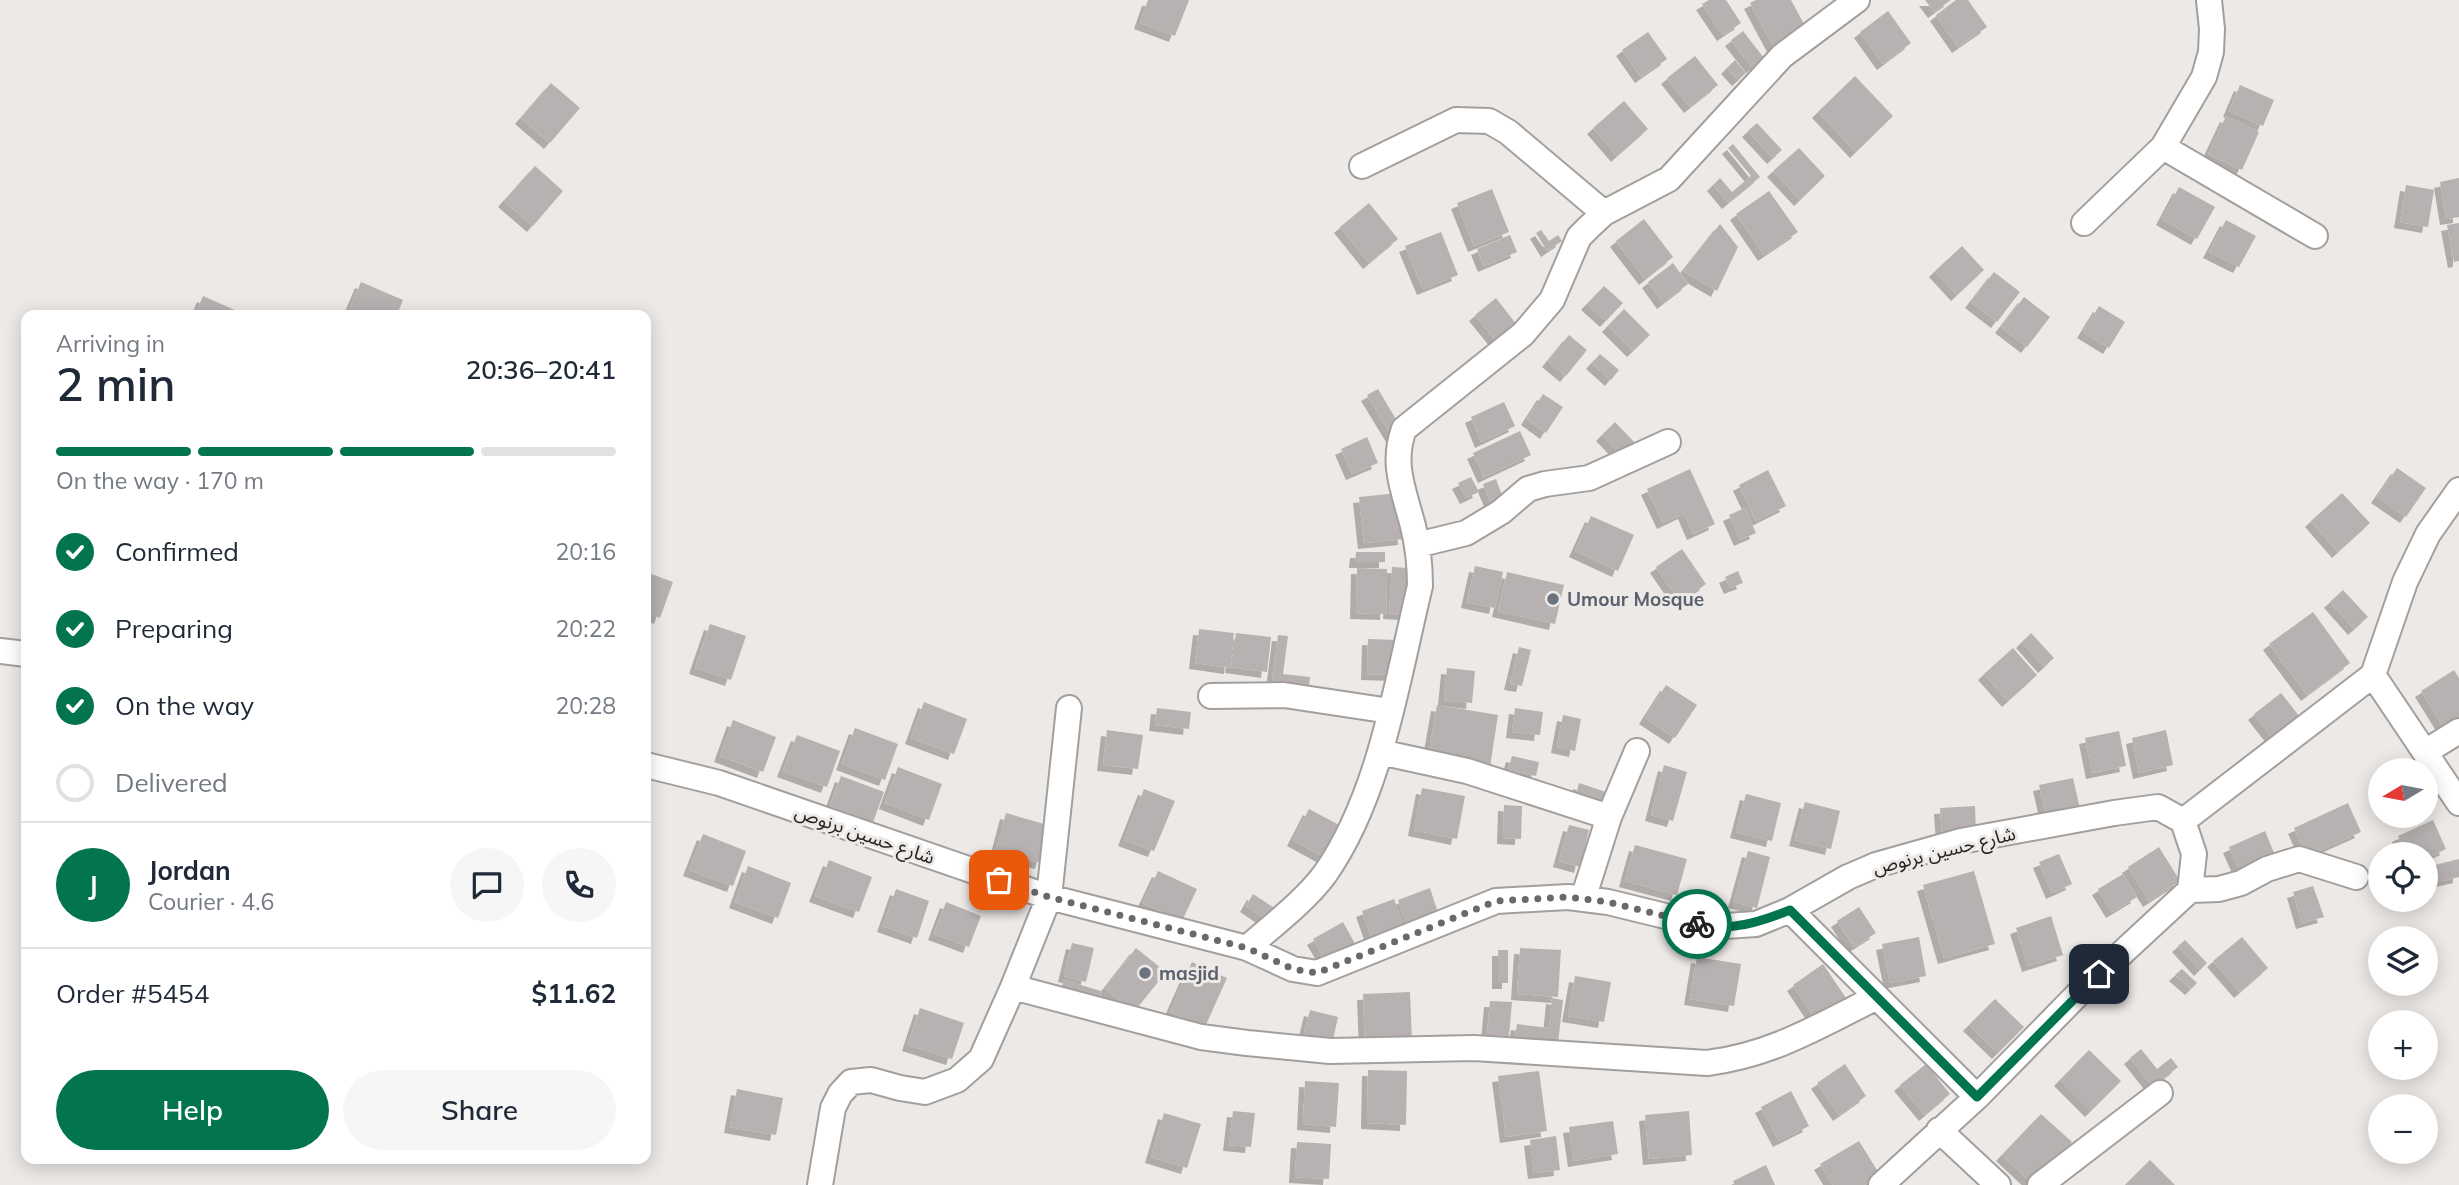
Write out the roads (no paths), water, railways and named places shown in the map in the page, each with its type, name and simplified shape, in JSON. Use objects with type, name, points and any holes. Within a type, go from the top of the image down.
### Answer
[{"type":"street","points":[[1247,948],[1299,902],[1323,876],[1350,833],[1377,767],[1420,586],[1420,559],[1398,469],[1398,445],[1404,429],[1523,334],[1552,300],[1579,237],[1604,213],[1669,179],[1782,56],[1857,0]]},
{"type":"street","points":[[2084,223],[2163,147],[2204,77],[2211,52],[2213,29],[2209,0]]},
{"type":"street","points":[[1362,166],[1456,120],[1489,121],[1508,132],[1604,213]]},
{"type":"street","points":[[2163,147],[2315,236]]},
{"type":"street","points":[[1417,545],[1466,534],[1501,512],[1528,489],[1589,478],[1668,442]]},
{"type":"street","points":[[1881,1185],[1977,1097],[2082,990],[2190,890],[2194,854],[2183,821],[2373,676],[2405,582],[2428,534],[2459,490]]},
{"type":"street","points":[[0,651],[21,653]]},
{"type":"street","points":[[2373,676],[2459,803]]},
{"type":"street","points":[[1211,696],[1284,695],[1390,711]]},
{"type":"street","points":[[820,1185],[833,1108],[840,1094],[851,1082],[871,1080],[925,1092],[957,1080],[981,1059],[1049,897],[1069,708]]},
{"type":"street","points":[[2425,752],[2459,732]]},
{"type":"street","points":[[1583,899],[1609,817],[1637,751]]},
{"type":"street","points":[[1380,752],[1467,771],[1609,817]]},
{"type":"street","name":"شارع حسين برنوص","points":[[651,766],[719,783],[1049,897],[1247,948],[1293,969],[1317,973],[1496,901],[1568,897],[1608,902],[1710,927],[1756,924],[1790,910],[1848,877],[1876,865],[1961,842],[2158,807],[2183,821]]},
{"type":"street","points":[[2190,890],[2219,890],[2241,884],[2267,869],[2299,859],[2356,877]]},
{"type":"street","points":[[1790,910],[1977,1097]]},
{"type":"street","points":[[1013,987],[1200,1037],[1247,1043],[1330,1051],[1474,1048],[1707,1063],[1737,1059],[1775,1047],[1877,997]]},
{"type":"street","points":[[2040,1185],[2160,1093]]},
{"type":"street","points":[[1939,1130],[1998,1185]]},
{"type":"place","name":"Umour Mosque","points":[[1553,599]]},
{"type":"place","name":"masjid","points":[[1145,973]]}]
